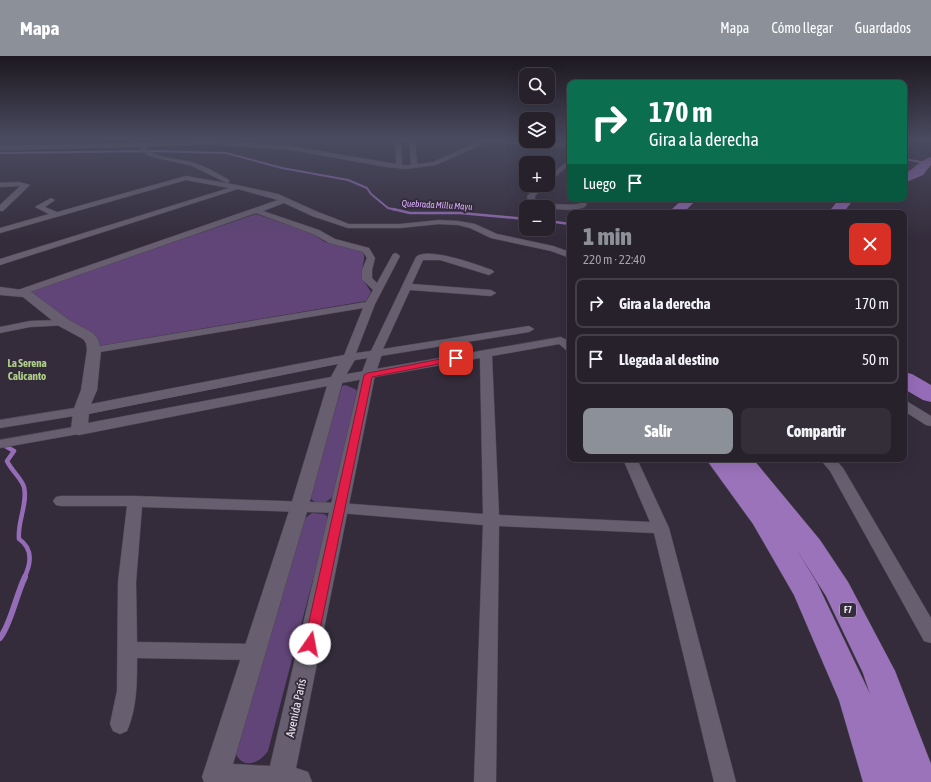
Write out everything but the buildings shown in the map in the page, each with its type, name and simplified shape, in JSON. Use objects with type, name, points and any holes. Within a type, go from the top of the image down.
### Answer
[{"type":"highway","points":[[684,210],[695,206]]},
{"type":"highway","points":[[720,462],[762,517],[807,590],[856,700],[882,782]]},
{"type":"highway","name":"F7","points":[[742,462],[810,548],[838,590],[879,671],[919,782]]},
{"type":"street","points":[[212,173],[237,187]]},
{"type":"street","points":[[0,231],[186,178],[237,187],[275,196],[315,214],[348,226],[400,226],[439,222],[458,223],[472,226],[494,236],[553,249],[567,254]]},
{"type":"street","points":[[0,185],[26,185],[0,209]]},
{"type":"street","points":[[0,262],[237,187]]},
{"type":"street","points":[[535,192],[531,196],[532,202],[542,205],[572,207],[582,206],[583,202]]},
{"type":"street","points":[[51,200],[39,207],[57,215]]},
{"type":"street","points":[[18,293],[286,200]]},
{"type":"street","points":[[286,200],[281,207],[282,213],[288,223]]},
{"type":"street","points":[[257,211],[316,232],[332,241],[366,250],[370,258],[367,270],[367,279],[378,289]]},
{"type":"street","points":[[325,238],[329,233],[348,226]]},
{"type":"street","points":[[286,781],[215,780],[299,508],[336,380],[349,358],[370,304],[396,256]]},
{"type":"street","points":[[375,354],[407,288],[420,257],[441,257],[489,272]]},
{"type":"street","points":[[407,288],[491,293]]},
{"type":"street","points":[[0,292],[26,294],[64,323],[88,336],[93,342],[94,350],[89,390],[81,411],[78,430]]},
{"type":"street","points":[[94,350],[370,304]]},
{"type":"street","points":[[0,330],[30,324],[64,323]]},
{"type":"street","points":[[0,424],[81,411],[349,358],[529,329]]},
{"type":"street","points":[[0,444],[486,353],[561,340],[567,345]]},
{"type":"street","points":[[485,782],[491,520],[486,353]]},
{"type":"street","name":"Avenida París","points":[[286,781],[340,508],[368,375],[375,354]]},
{"type":"street","points":[[907,407],[931,422]]},
{"type":"street","points":[[631,462],[661,528],[725,782]]},
{"type":"street","points":[[829,462],[836,468],[931,636]]},
{"type":"street","points":[[61,501],[136,501],[299,508],[340,508],[491,520],[661,528]]},
{"type":"street","points":[[120,724],[127,691],[127,582],[136,501]]},
{"type":"street","points":[[128,650],[254,652]]},
{"type":"shaded area","points":[[256,214],[311,233],[325,242],[363,252],[364,257],[362,275],[371,292],[366,301],[99,346],[99,341],[94,334],[69,320],[29,291]]},
{"type":"shaded area","points":[[345,385],[357,391],[334,496],[326,502],[316,503],[310,498],[310,495],[342,386]]},
{"type":"shaded area","points":[[312,513],[324,514],[327,516],[328,522],[268,751],[264,756],[255,762],[246,763],[238,758],[235,752],[304,519]]},
{"type":"waterway","name":"Quebrada Millu Mayu","points":[[309,173],[348,180],[367,188],[371,194],[388,208],[396,210]]},
{"type":"waterway","points":[[907,178],[916,173]]},
{"type":"waterway","points":[[838,210],[844,202]]},
{"type":"waterway","name":"Quebrada Millu Mayu","points":[[393,209],[410,213],[460,213],[519,218]]},
{"type":"waterway","name":"Quebrada Millu Mayu","points":[[555,222],[567,224]]},
{"type":"waterway","points":[[907,381],[931,395]]},
{"type":"waterway","points":[[0,443],[14,451],[7,461],[24,487],[25,500],[19,539],[27,547],[30,557],[24,578]]},
{"type":"waterway","points":[[0,638],[7,625],[25,577]]},
{"type":"district","name":"La Serena Calicanto","points":[[27,369]]},
{"type":"route","points":[[310,644],[368,375],[456,358]]}]
